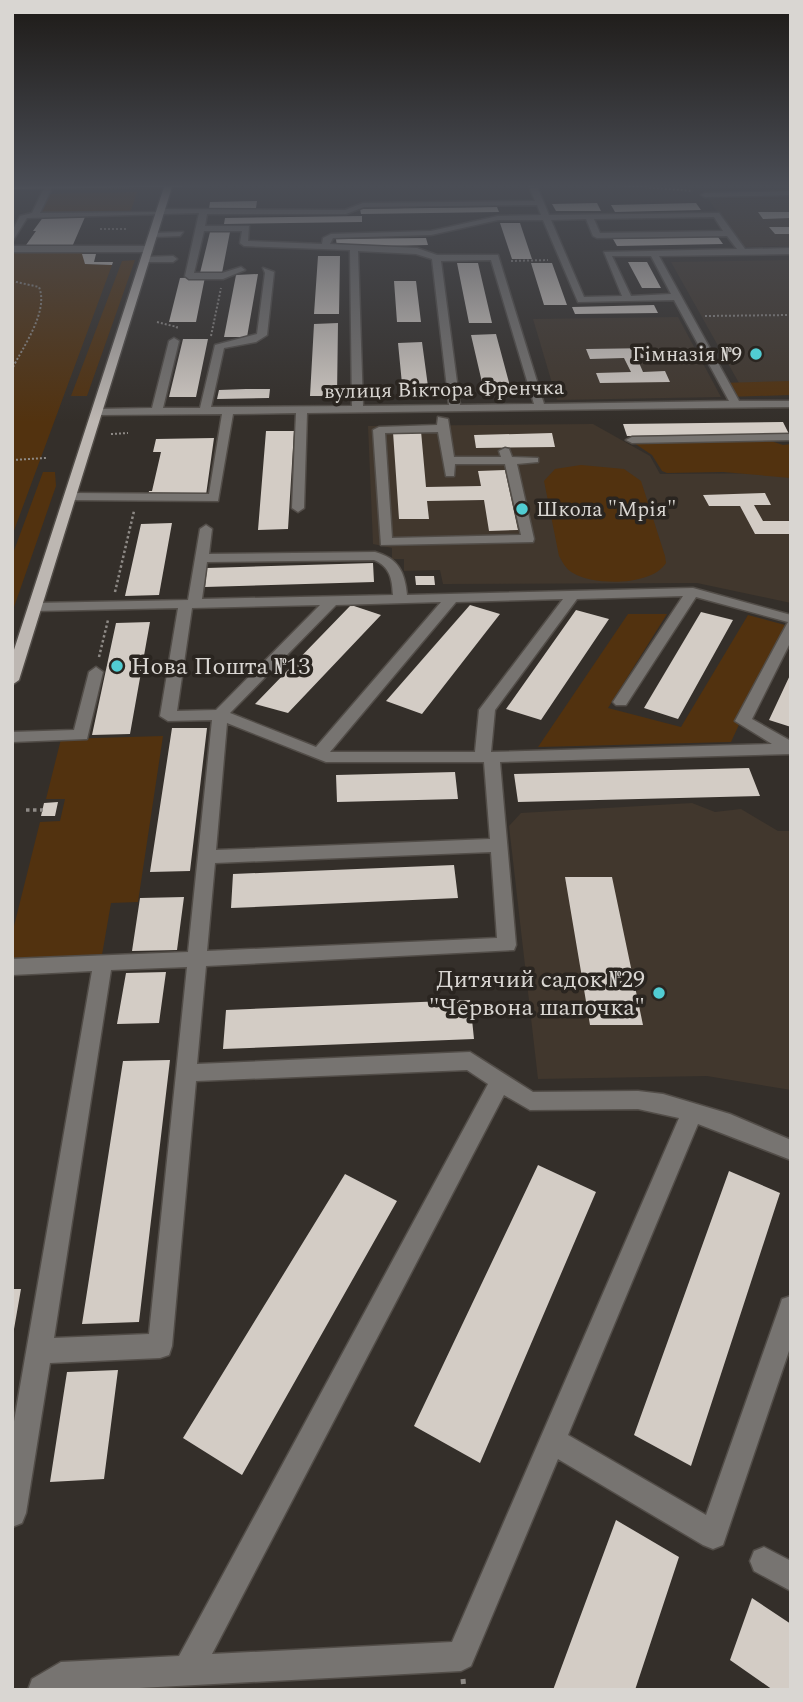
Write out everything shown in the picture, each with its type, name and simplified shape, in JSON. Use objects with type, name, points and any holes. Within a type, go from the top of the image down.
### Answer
[{"type":"main road","points":[[12,680],[144,263]]},
{"type":"street","points":[[192,263],[189,276],[223,276],[264,263]]},
{"type":"street","points":[[241,270],[243,263]]},
{"type":"street","points":[[211,337],[223,343],[253,341],[262,335],[270,272],[266,263]]},
{"type":"street","points":[[354,263],[358,409]]},
{"type":"street","points":[[437,263],[455,408]]},
{"type":"street","points":[[497,263],[540,407]]},
{"type":"street","points":[[565,263],[581,300],[678,297]]},
{"type":"street","points":[[611,263],[628,298]]},
{"type":"street","points":[[659,263],[736,405]]},
{"type":"street","points":[[158,411],[174,341]]},
{"type":"street","points":[[205,411],[219,347],[223,343]]},
{"type":"street","name":"вулиця Віктора Френчка","points":[[98,412],[791,404]]},
{"type":"street","points":[[440,408],[449,467],[506,456],[534,460]]},
{"type":"street","points":[[298,508],[302,410]]},
{"type":"street","points":[[70,497],[137,495],[143,499],[214,498],[228,411]]},
{"type":"street","points":[[443,428],[379,430],[386,542],[528,539],[511,463],[506,456]]},
{"type":"street","points":[[632,440],[791,437]]},
{"type":"street","points":[[206,529],[168,716],[220,715],[326,757],[488,757],[791,748]]},
{"type":"street","points":[[397,542],[400,599]]},
{"type":"street","points":[[201,558],[367,555],[386,559],[399,572]]},
{"type":"street","points":[[35,607],[693,592],[791,619]]},
{"type":"street","points":[[621,702],[693,592]]},
{"type":"street","points":[[12,967],[507,945],[488,757],[487,710],[573,595]]},
{"type":"street","points":[[319,754],[452,598]]},
{"type":"street","points":[[39,1351],[160,1346],[220,715],[332,601]]},
{"type":"street","points":[[791,626],[743,721],[791,748]]},
{"type":"street","points":[[12,737],[80,735],[96,672]]},
{"type":"street","points":[[207,857],[499,845]]},
{"type":"street","points":[[12,1513],[103,963]]},
{"type":"street","points":[[186,1073],[470,1061],[530,1101],[638,1100],[693,1111],[791,1150]]},
{"type":"street","points":[[188,1670],[500,1081]]},
{"type":"street","points":[[43,1690],[61,1677],[461,1656],[693,1111]]},
{"type":"street","points":[[553,1441],[713,1535],[791,1308]]},
{"type":"street","points":[[764,1561],[791,1577]]},
{"type":"path","points":[[211,337],[223,276]]},
{"type":"path","points":[[12,281],[39,287],[43,297],[40,310],[12,369]]},
{"type":"path","points":[[688,317],[791,315]]},
{"type":"path","points":[[111,434],[128,433]]},
{"type":"path","points":[[12,460],[46,458]]},
{"type":"path","points":[[96,672],[137,495]]},
{"type":"path","points":[[26,810],[43,810]]},
{"type":"shaded area","points":[[12,263],[112,265],[12,536]]},
{"type":"shaded area","points":[[121,263],[134,263],[87,396],[71,396]]},
{"type":"shaded area","name":"Гімназія №9","points":[[672,263],[791,263],[791,391],[744,392]]},
{"type":"shaded area","points":[[678,317],[721,397],[557,400],[533,319]]},
{"type":"shaded area","points":[[791,381],[791,395],[726,397],[721,383]]},
{"type":"shaded area","name":"Школа \"Мрія\"","points":[[593,424],[650,456],[660,474],[791,473],[791,603],[697,583],[443,584],[440,570],[404,571],[404,559],[392,559],[392,548],[373,544],[368,426]]},
{"type":"shaded area","points":[[768,440],[783,445],[791,444],[791,478],[723,472],[667,473],[662,471],[652,455],[634,443]]},
{"type":"shaded area","points":[[581,465],[624,469],[641,481],[665,556],[666,563],[659,571],[636,580],[608,582],[582,577],[565,566],[559,556],[544,481],[555,469]]},
{"type":"shaded area","points":[[43,472],[55,472],[56,486],[12,613],[12,556]]},
{"type":"shaded area","points":[[628,614],[667,614],[608,708],[681,727],[748,615],[785,625],[731,742],[538,747]]},
{"type":"shaded area","points":[[163,736],[138,902],[111,903],[102,955],[12,958],[12,934],[40,822],[60,821],[65,799],[46,799],[61,739]]},
{"type":"shaded area","name":"Дитячий садок №29 \"Червона шапочка\"","points":[[692,803],[715,812],[741,809],[778,831],[791,831],[791,1090],[707,1076],[538,1079],[509,826],[521,813]]},
{"type":"building","points":[[202,263],[224,263],[222,273],[200,273]]},
{"type":"building","points":[[317,263],[340,263],[339,314],[314,314]]},
{"type":"building","points":[[457,263],[478,263],[492,323],[469,323]]},
{"type":"building","points":[[531,263],[552,263],[567,305],[544,305]]},
{"type":"building","points":[[629,263],[648,263],[661,288],[642,288]]},
{"type":"building","points":[[258,274],[247,337],[224,337],[236,275]]},
{"type":"building","points":[[205,277],[196,322],[169,322],[180,278]]},
{"type":"building","points":[[394,281],[416,281],[421,322],[397,322]]},
{"type":"building","points":[[654,305],[658,313],[575,314],[572,307]]},
{"type":"building","points":[[338,323],[337,396],[310,396],[314,324]]},
{"type":"building","points":[[496,334],[511,390],[484,391],[471,335]]},
{"type":"building","points":[[183,339],[208,339],[196,397],[169,397]]},
{"type":"building","points":[[422,342],[429,394],[403,394],[398,343]]},
{"type":"building","points":[[653,348],[658,358],[637,358],[643,372],[665,371],[670,382],[600,383],[596,373],[631,372],[624,358],[590,359],[586,349]]},
{"type":"building","points":[[270,389],[269,398],[217,399],[219,390]]},
{"type":"building","points":[[783,422],[789,434],[627,436],[623,424]]},
{"type":"building","points":[[266,431],[294,431],[288,529],[258,530]]},
{"type":"building","points":[[421,431],[426,487],[481,486],[478,471],[505,470],[518,530],[489,531],[484,500],[427,501],[429,519],[399,519],[393,432]]},
{"type":"building","points":[[552,433],[555,447],[476,448],[474,435]]},
{"type":"building","points":[[214,438],[206,495],[148,496],[149,491],[152,491],[161,452],[153,452],[156,439]]},
{"type":"building","points":[[765,493],[771,505],[754,505],[763,521],[791,521],[791,534],[755,534],[740,506],[709,506],[703,495]]},
{"type":"building","points":[[172,523],[159,595],[125,596],[141,524]]},
{"type":"building","points":[[373,563],[374,582],[205,587],[207,568]]},
{"type":"building","points":[[415,576],[434,576],[435,585],[416,585]]},
{"type":"building","points":[[351,605],[381,615],[288,713],[255,704]]},
{"type":"building","points":[[470,605],[500,614],[422,714],[386,701]]},
{"type":"building","points":[[576,610],[609,619],[541,720],[506,709]]},
{"type":"building","points":[[701,612],[733,620],[678,719],[644,708]]},
{"type":"building","points":[[150,622],[130,734],[92,735],[116,623]]},
{"type":"building","points":[[791,673],[791,727],[769,720]]},
{"type":"building","points":[[172,728],[207,728],[190,871],[150,872]]},
{"type":"building","points":[[749,768],[760,796],[518,802],[514,774]]},
{"type":"building","points":[[455,772],[458,799],[337,802],[336,775]]},
{"type":"building","points":[[58,802],[55,816],[41,816],[44,803]]},
{"type":"building","points":[[454,865],[458,898],[231,908],[233,874]]},
{"type":"building","points":[[565,877],[612,877],[643,1025],[590,1025]]},
{"type":"building","points":[[184,897],[177,950],[132,951],[140,898]]},
{"type":"building","points":[[166,972],[159,1023],[117,1024],[126,973]]},
{"type":"building","points":[[470,1000],[474,1039],[223,1049],[226,1010]]},
{"type":"building","points":[[170,1060],[139,1322],[82,1324],[123,1061]]},
{"type":"building","points":[[538,1165],[596,1192],[480,1463],[414,1426]]},
{"type":"building","points":[[729,1171],[780,1193],[691,1466],[634,1435]]},
{"type":"building","points":[[345,1174],[397,1201],[242,1475],[183,1438]]},
{"type":"building","points":[[12,1289],[21,1289],[14,1329],[12,1328]]},
{"type":"building","points":[[118,1370],[104,1479],[50,1482],[67,1372]]},
{"type":"building","points":[[616,1520],[679,1557],[635,1690],[553,1690]]},
{"type":"building","points":[[752,1598],[791,1624],[791,1690],[773,1690],[730,1660]]},
{"type":"place","name":"Гімназія №9","points":[[756,354]]},
{"type":"place","name":"Школа \"Мрія\"","points":[[522,509]]},
{"type":"place","name":"Нова Пошта №13","points":[[117,666]]},
{"type":"place","name":"Дитячий садок №29 \"Червона шапочка\"","points":[[659,993]]}]
